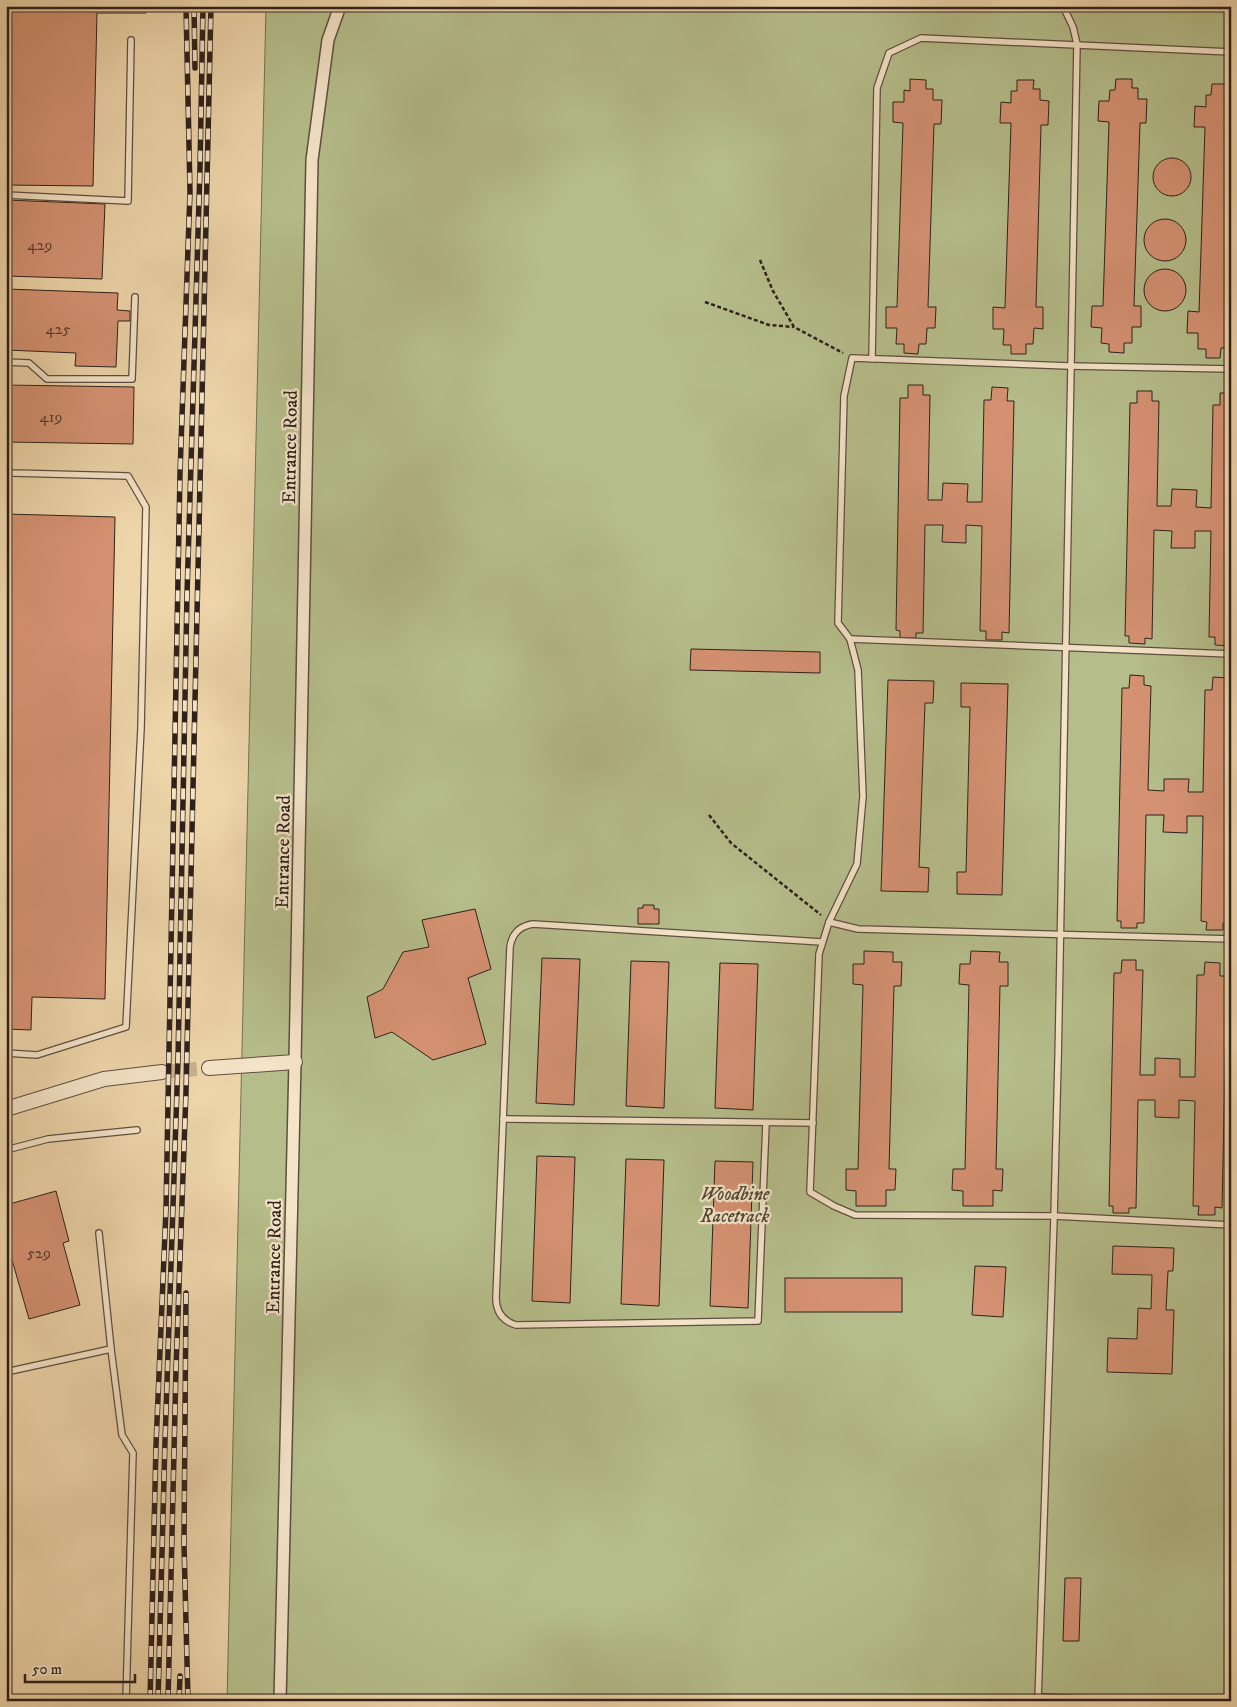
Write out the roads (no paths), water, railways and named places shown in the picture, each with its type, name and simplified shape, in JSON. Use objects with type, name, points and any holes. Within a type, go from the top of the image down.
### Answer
[{"type":"street","name":"Entrance Road","points":[[280,1701],[295,1062],[312,160],[328,40],[340,6]]},
{"type":"street","points":[[209,1068],[295,1062]]},
{"type":"street","points":[[6,1109],[104,1079],[162,1072]]},
{"type":"lane","points":[[1063,6],[1073,27],[1077,44],[1069,366],[1066,648],[1054,1216],[1038,1699],[1155,1701]]},
{"type":"lane","points":[[872,359],[878,88],[889,53],[921,38],[1231,52]]},
{"type":"lane","points":[[6,195],[128,201],[131,40]]},
{"type":"lane","points":[[6,362],[29,363],[47,379],[132,379],[134,297]]},
{"type":"lane","points":[[1231,369],[1069,366],[852,358],[844,396],[838,623],[850,639],[858,670],[863,796],[857,864],[829,922],[819,954],[810,1192],[834,1206],[855,1215],[1054,1216],[1231,1225]]},
{"type":"lane","points":[[6,468],[12,473],[128,476],[146,507],[141,728],[126,1027],[37,1055],[6,1053]]},
{"type":"lane","points":[[850,639],[1231,654]]},
{"type":"lane","points":[[829,922],[858,929],[1231,938]]},
{"type":"lane","points":[[766,1123],[758,1321],[524,1325],[510,1323],[503,1319],[496,1306],[510,948],[511,940],[515,934],[526,925],[533,924],[822,942]]},
{"type":"lane","points":[[503,1119],[813,1123]]},
{"type":"lane","points":[[6,1150],[48,1140],[138,1130]]},
{"type":"lane","points":[[99,1233],[122,1436],[133,1453],[126,1701]]},
{"type":"lane","points":[[6,1372],[111,1349]]},
{"type":"tunnel","points":[[162,1072],[209,1068]]},
{"type":"railway","points":[[150,1701],[156,1445],[166,1209],[180,473],[190,192],[186,6]]},
{"type":"railway","points":[[194,6],[195,68]]},
{"type":"railway","points":[[158,1701],[178,1060],[187,595],[203,6]]},
{"type":"railway","points":[[168,1701],[176,1369],[186,1092],[211,6]]},
{"type":"railway","points":[[186,1293],[184,1544],[188,1701]]},
{"type":"railway","points":[[179,1701],[180,1676]]},
{"type":"park label","name":"Woodbine Racetrack","points":[[735,1204]]}]
